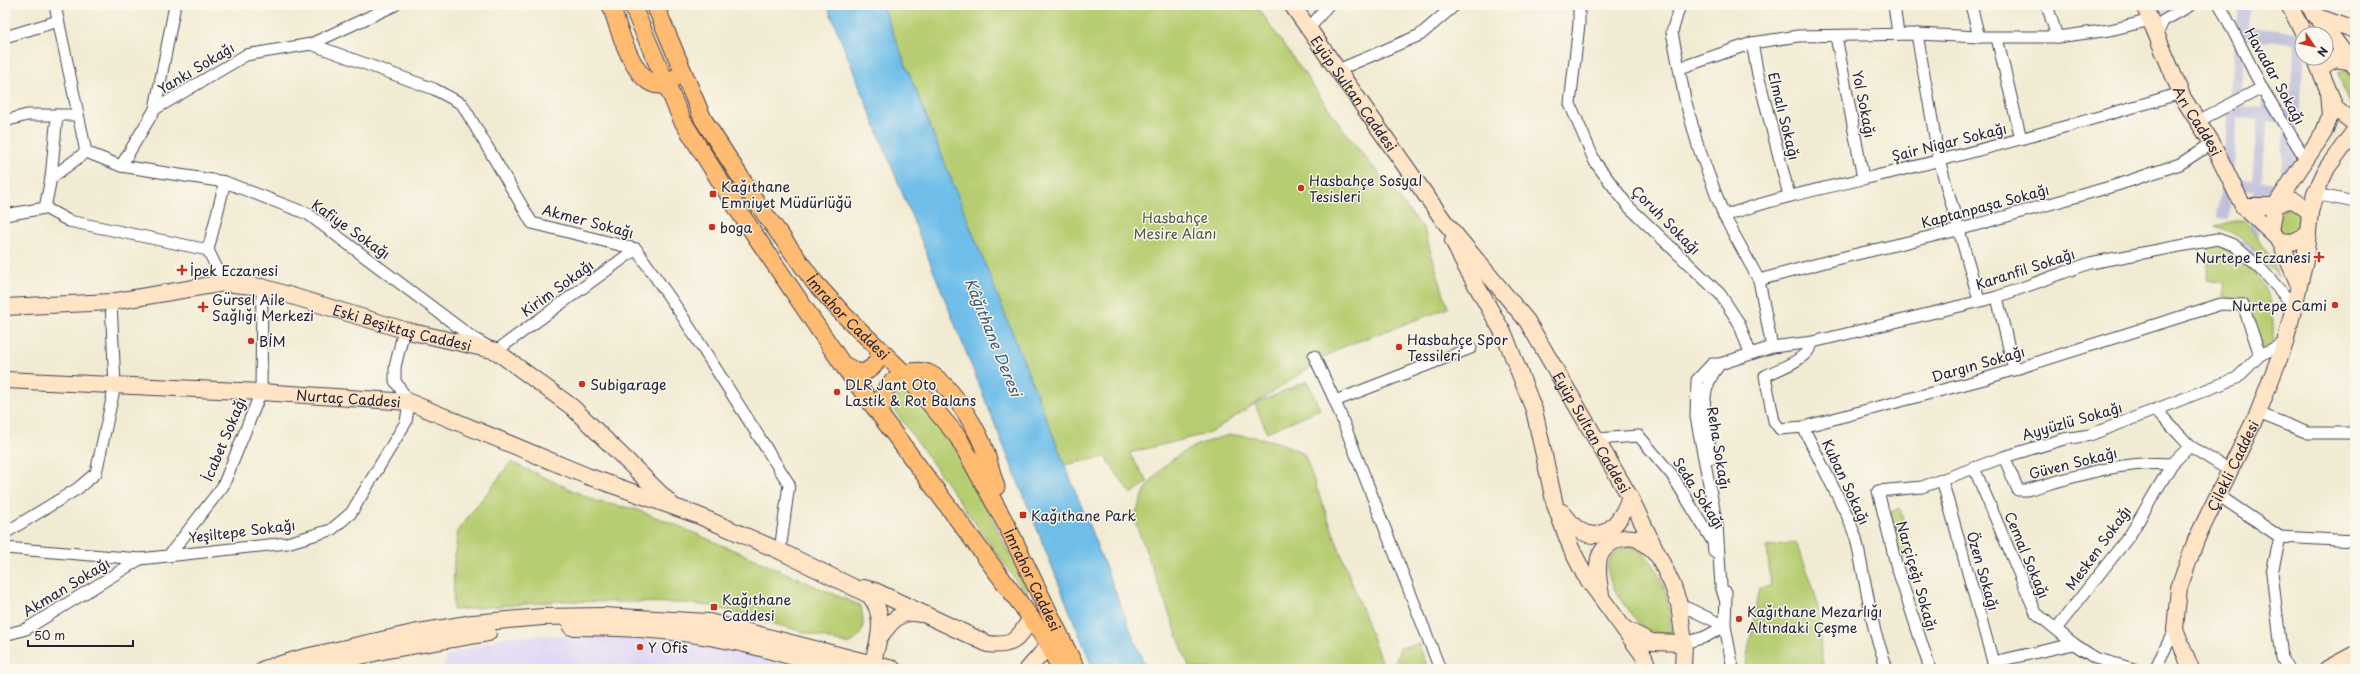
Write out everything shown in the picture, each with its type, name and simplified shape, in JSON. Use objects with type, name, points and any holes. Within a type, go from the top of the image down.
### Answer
[{"type":"main road","points":[[611,5],[636,67],[644,80],[653,85],[666,84],[681,70]]},
{"type":"main road","name":"İmrahor Caddesi","points":[[632,5],[682,120],[736,207],[881,416],[1031,618],[1049,645],[1070,668]]},
{"type":"main road","name":"İmrahor Caddesi","points":[[655,5],[702,119],[724,155],[801,266],[844,315],[905,374],[916,372],[928,373],[940,381],[972,424],[982,443],[1007,526],[1070,668]]},
{"type":"main road","points":[[844,364],[855,371],[863,373],[869,370],[878,361],[879,348]]},
{"type":"main road","points":[[881,416],[882,397],[885,389],[889,383],[905,374]]},
{"type":"street","points":[[55,5],[86,152]]},
{"type":"street","points":[[155,110],[175,5]]},
{"type":"street","name":"Yankı Sokağı","points":[[122,166],[155,110],[246,55],[311,44],[395,5]]},
{"type":"street","name":"Eyüp Sultan Caddesi","points":[[1292,5],[1444,221],[1527,321],[1630,497],[1659,557],[1679,604],[1684,643],[1683,669]]},
{"type":"street","points":[[1309,29],[1328,5]]},
{"type":"street","points":[[1338,70],[1420,35],[1455,5]]},
{"type":"street","name":"Çoruh Sokağı","points":[[1578,5],[1579,24],[1570,104],[1595,162],[1628,206],[1720,294],[1739,323],[1750,353]]},
{"type":"street","points":[[1680,5],[1672,32],[1680,68],[1684,99],[1698,146],[1724,216],[1759,280],[1772,347]]},
{"type":"street","points":[[1894,5],[1898,34]]},
{"type":"street","points":[[1971,5],[1979,38]]},
{"type":"street","points":[[2047,5],[2057,37]]},
{"type":"street","name":"Arı Caddesi","points":[[2144,5],[2181,92],[2212,143],[2243,206]]},
{"type":"street","points":[[2157,35],[2164,21],[2191,5]]},
{"type":"street","name":"Havadar Sokağı","points":[[2220,5],[2262,88],[2306,160]]},
{"type":"street","points":[[2290,5],[2300,26]]},
{"type":"street","points":[[2311,10],[2355,30]]},
{"type":"street","points":[[2311,10],[2352,64]]},
{"type":"street","points":[[1680,68],[1752,43],[1798,36],[1917,34],[1979,38],[2057,37],[2110,30],[2150,20]]},
{"type":"street","points":[[5,36],[58,21]]},
{"type":"street","points":[[1917,34],[1939,160],[1979,300]]},
{"type":"street","name":"Yol Sokağı","points":[[1836,36],[1863,178]]},
{"type":"street","points":[[1997,38],[2021,139]]},
{"type":"street","name":"Elmalı Sokağı","points":[[1752,43],[1758,75],[1789,195]]},
{"type":"street","name":"Akmer Sokağı","points":[[311,44],[434,89],[462,104],[532,223],[636,249],[683,317],[789,484],[780,551]]},
{"type":"street","points":[[2334,59],[2352,64]]},
{"type":"street","points":[[2319,66],[2328,93],[2336,109],[2355,124]]},
{"type":"street","points":[[2198,121],[2262,88]]},
{"type":"street","name":"Şair Nigar Sokağı","points":[[1724,216],[1789,195],[2021,139],[2087,121],[2181,92]]},
{"type":"street","points":[[2275,236],[2274,206],[2324,132],[2330,116],[2328,93]]},
{"type":"street","points":[[5,121],[27,115],[77,115]]},
{"type":"street","points":[[45,208],[51,178],[57,115]]},
{"type":"street","name":"Çilekli Caddesi","points":[[2191,669],[2175,629],[2178,588],[2196,540],[2258,413],[2285,343],[2298,283],[2305,261],[2310,212],[2315,194],[2327,168],[2355,130]]},
{"type":"street","name":"Kaptanpaşa Sokağı","points":[[1759,280],[1836,259],[1958,230],[2180,164],[2212,143]]},
{"type":"street","points":[[86,152],[122,166]]},
{"type":"street","points":[[51,178],[86,152]]},
{"type":"street","name":"Kafiye Sokağı","points":[[122,166],[225,182],[308,214],[473,338],[496,351]]},
{"type":"street","points":[[224,283],[208,250],[225,182]]},
{"type":"street","points":[[2315,194],[2355,202]]},
{"type":"street","points":[[2243,206],[2274,206],[2288,200],[2295,201],[2310,212]]},
{"type":"street","points":[[2243,206],[2275,236],[2298,283]]},
{"type":"street","points":[[5,215],[45,208],[69,221],[208,250]]},
{"type":"street","name":"Eyüp Sultan Caddesi","points":[[1444,221],[1462,260],[1505,336],[1517,366],[1534,410],[1555,505],[1571,548],[1584,574],[1642,655],[1649,669]]},
{"type":"street","points":[[2275,236],[2293,242],[2308,235]]},
{"type":"street","name":"Karanfil Sokağı","points":[[1720,364],[1772,347],[1813,342],[1979,300],[1997,297],[2090,263],[2176,245],[2217,239],[2234,245],[2262,270],[2293,305]]},
{"type":"street","name":"Kirim Sokağı","points":[[496,351],[636,249]]},
{"type":"street","name":"Eski Beşiktaş Caddesi","points":[[5,307],[111,302],[224,283],[262,287],[404,330],[496,351],[572,407],[673,506]]},
{"type":"street","points":[[261,392],[262,287]]},
{"type":"street","points":[[1997,297],[2014,370]]},
{"type":"street","points":[[5,533],[77,489],[96,473],[115,385],[111,302]]},
{"type":"street","name":"Dargın Sokağı","points":[[1813,342],[1809,352],[1801,358],[1766,376],[1774,421],[1780,429],[1803,427],[2014,370],[2221,304],[2243,305],[2260,355]]},
{"type":"street","points":[[404,330],[395,367],[395,382],[409,402]]},
{"type":"street","name":"Ayyüzlü Sokağı","points":[[1878,491],[1922,487],[2004,457],[2064,439],[2090,435],[2237,378],[2260,355],[2285,343]]},
{"type":"street","points":[[1335,401],[1471,348]]},
{"type":"street","points":[[1314,356],[1335,401],[1440,669]]},
{"type":"street","name":"Reha Sokağı","points":[[1720,364],[1712,364],[1697,380],[1696,410],[1724,562],[1721,586],[1725,599],[1725,626],[1733,669]]},
{"type":"street","name":"Nurtaç Caddesi","points":[[5,380],[261,392],[409,402],[607,483],[673,506],[780,551],[850,584]]},
{"type":"street","name":"İcabet Sokağı","points":[[170,554],[223,486],[261,392]]},
{"type":"street","name":"Yeşiltepe Sokağı","points":[[5,548],[140,559],[170,554],[287,543],[331,530],[351,513],[406,422],[409,402]]},
{"type":"street","points":[[2156,410],[2190,446],[2230,471]]},
{"type":"street","points":[[2258,413],[2308,433],[2355,433]]},
{"type":"street","name":"Kuban Sokağı","points":[[1803,427],[1847,515],[1856,538],[1875,632],[1887,669]]},
{"type":"street","name":"Seda Sokağı","points":[[1596,439],[1639,436],[1672,475],[1713,542],[1714,553],[1724,562]]},
{"type":"street","points":[[607,483],[621,483],[624,472],[612,446]]},
{"type":"street","name":"Mesken Sokağı","points":[[2056,629],[2130,535],[2172,464],[2190,446]]},
{"type":"street","name":"Güven Sokağı","points":[[2004,457],[2018,490],[2027,490],[2116,466],[2151,462],[2172,464]]},
{"type":"street","name":"Cemal Sokağı","points":[[1974,468],[2036,613],[2074,644],[2095,658],[2134,669]]},
{"type":"street","name":"Özen Sokağı","points":[[1942,480],[1994,666]]},
{"type":"street","name":"Narçiçeğı Sokağı","points":[[1878,491],[1896,564],[1930,669]]},
{"type":"street","points":[[2218,495],[2280,537],[2355,541]]},
{"type":"street","points":[[1555,505],[1579,530],[1592,534],[1605,532],[1616,524],[1624,513],[1630,497]]},
{"type":"street","points":[[2280,537],[2272,573],[2282,658],[2288,669]]},
{"type":"street","points":[[1601,599],[1597,570],[1600,557],[1608,545],[1620,539],[1634,538],[1646,545],[1659,557]]},
{"type":"street","name":"Akman Sokağı","points":[[5,635],[26,629],[140,559]]},
{"type":"street","points":[[850,584],[876,591],[988,644],[1002,646],[1015,640],[1031,618]]},
{"type":"street","points":[[850,584],[869,595],[874,601],[880,621],[879,638]]},
{"type":"street","points":[[1679,604],[1725,626]]},
{"type":"street","points":[[867,666],[879,638],[897,616],[907,613],[929,616]]},
{"type":"street","points":[[264,669],[305,656],[413,633],[473,623],[542,617],[602,616],[709,622],[867,666],[893,669]]},
{"type":"street","points":[[1620,625],[1651,642],[1684,643],[1705,638],[1725,626]]},
{"type":"street","points":[[303,669],[474,634],[544,627],[579,627],[709,637],[736,642],[836,669]]},
{"type":"street","points":[[2155,669],[2175,629]]},
{"type":"street","points":[[1994,666],[2074,644]]},
{"type":"street","points":[[1028,669],[1049,645]]},
{"type":"street","name":"Çilekli Caddesi","points":[[2183,646],[2203,669]]},
{"type":"street","points":[[2328,669],[2355,654]]},
{"type":"shaded area","points":[[2150,5],[2177,5],[2155,17]]},
{"type":"shaded area","points":[[2239,5],[2250,5],[2248,27],[2294,32],[2294,44],[2246,39],[2239,106],[2261,108],[2262,101],[2271,102],[2271,109],[2288,111],[2294,54],[2294,66],[2304,66],[2288,223],[2280,193],[2263,192],[2258,238],[2260,252],[2255,257],[2240,243],[2248,236],[2254,191],[2231,189],[2229,219],[2217,218]],"holes":[[[2238,117],[2257,119],[2252,180],[2233,178]],[[2267,120],[2286,122],[2280,183],[2261,181]]]},
{"type":"shaded area","points":[[2299,5],[2310,5],[2308,26],[2297,26]]},
{"type":"shaded area","points":[[507,636],[625,636],[688,643],[747,653],[804,669],[443,669],[446,656]]},
{"type":"green space","name":"Hasbahçe Mesire Alanı","points":[[882,5],[1256,5],[1348,136],[1424,229],[1448,308],[1340,348],[1210,433],[1129,453],[1148,482],[1131,494],[1105,457],[1064,465]]},
{"type":"green space","points":[[2348,70],[2355,79],[2355,111],[2349,104],[2338,73]]},
{"type":"green space","points":[[2291,207],[2303,215],[2302,230],[2294,236],[2281,234],[2275,217],[2277,213]]},
{"type":"green space","points":[[2244,219],[2272,258],[2278,277],[2251,246],[2226,230],[2215,226]]},
{"type":"green space","points":[[2220,245],[2246,264],[2264,287],[2272,314],[2272,346],[2261,349],[2248,306],[2250,304],[2223,296],[2225,283],[2207,280],[2209,246]]},
{"type":"green space","points":[[1307,381],[1320,409],[1267,432],[1255,404]]},
{"type":"green space","points":[[904,390],[909,390],[950,440],[966,465],[1028,592],[1025,593],[894,409],[894,400],[897,395]]},
{"type":"green space","points":[[1230,435],[1250,436],[1277,442],[1304,454],[1384,669],[1190,669],[1134,519],[1140,501],[1148,486],[1169,462],[1196,446]]},
{"type":"green space","points":[[511,462],[598,502],[635,509],[676,525],[861,606],[863,624],[861,633],[858,638],[847,644],[711,606],[683,603],[562,601],[453,610],[454,562],[458,530]]},
{"type":"green space","points":[[1900,508],[1912,556],[1897,560],[1888,513]]},
{"type":"green space","points":[[1795,542],[1816,597],[1819,616],[1821,655],[1824,669],[1745,669],[1759,588],[1771,586],[1767,547]]},
{"type":"green space","points":[[1628,546],[1639,550],[1649,558],[1656,569],[1666,595],[1671,622],[1671,634],[1646,631],[1620,598],[1609,578],[1609,561],[1620,550]]},
{"type":"green space","points":[[1419,644],[1428,669],[1393,669],[1400,648]]},
{"type":"water","name":"Kâğıthane Deresi","points":[[827,5],[882,5],[1146,669],[1093,669]]},
{"type":"place","name":"Hasbahçe Sosyal Tesisleri","points":[[1301,188]]},
{"type":"place","name":"Kağıthane Emniyet Müdürlüğü","points":[[713,194]]},
{"type":"place","name":"boga","points":[[712,227]]},
{"type":"place","name":"Nurtepe Eczanesi","points":[[2319,257]]},
{"type":"place","name":"İpek Eczanesi","points":[[182,270]]},
{"type":"place","name":"Nurtepe Cami","points":[[2335,305]]},
{"type":"place","name":"Gürsel Aile Sağlığı Merkezi","points":[[203,307]]},
{"type":"place","name":"BİM","points":[[251,341]]},
{"type":"place","name":"Hasbahçe Spor Tessileri","points":[[1399,347]]},
{"type":"place","name":"Subigarage","points":[[582,384]]},
{"type":"place","name":"DLR Jant Oto Lastik & Rot Balans","points":[[837,392]]},
{"type":"place","name":"Kağıthane Park","points":[[1023,515]]},
{"type":"place","name":"Kağıthane Caddesi","points":[[714,607]]},
{"type":"place","name":"Kağıthane Mezarlığı Altındaki Çeşme","points":[[1739,619]]},
{"type":"place","name":"Y Ofis","points":[[640,647]]}]
